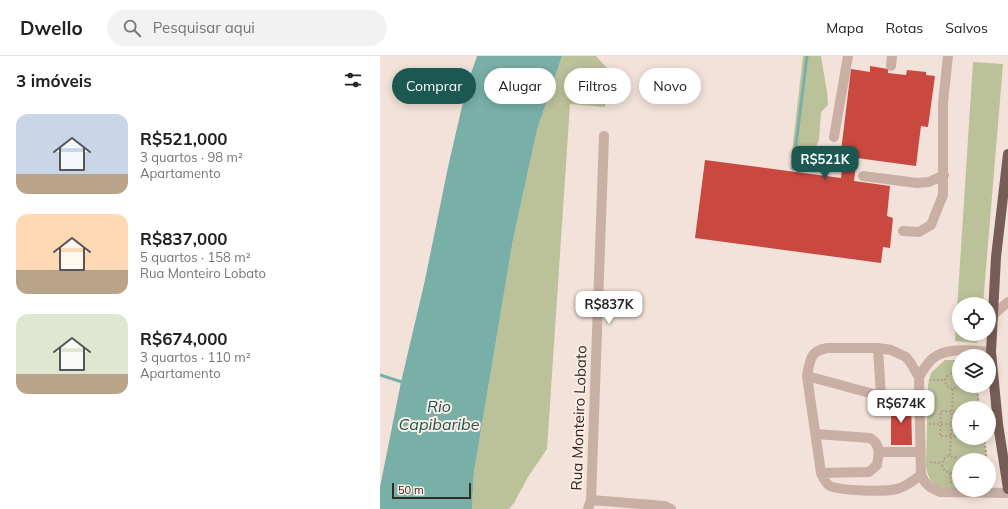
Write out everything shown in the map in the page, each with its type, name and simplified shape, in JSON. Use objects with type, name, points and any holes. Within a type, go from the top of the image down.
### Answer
[{"type":"main road","points":[[995,297],[997,250],[1008,154]]},
{"type":"main road","points":[[995,393],[1008,490]]},
{"type":"street","points":[[834,137],[848,56]]},
{"type":"street","points":[[903,231],[919,232],[931,225],[943,195],[943,103],[948,56]]},
{"type":"street","name":"Rua Monteiro Lobato","points":[[590,504],[604,136]]},
{"type":"street","points":[[863,176],[917,183],[928,182],[944,176]]},
{"type":"street","points":[[996,312],[1008,302]]},
{"type":"street","points":[[921,475],[896,489],[856,491],[830,486],[824,480],[821,473],[807,376],[812,356],[815,352],[820,349],[827,348],[878,348],[891,350],[906,357],[919,376],[921,475],[925,482],[930,487],[940,492],[1008,493]]},
{"type":"street","points":[[878,348],[881,396]]},
{"type":"street","points":[[919,376],[933,358],[941,354],[952,352]]},
{"type":"street","points":[[807,376],[881,396],[905,395],[919,398]]},
{"type":"street","points":[[816,434],[870,438],[876,442],[879,452],[877,465],[869,472],[821,473]]},
{"type":"street","points":[[879,452],[920,452]]},
{"type":"street","points":[[590,504],[665,506],[670,509]]},
{"type":"path","points":[[931,373],[929,382],[945,380],[947,376],[952,374]]},
{"type":"path","points":[[945,380],[948,387],[952,389]]},
{"type":"path","points":[[952,473],[947,472],[943,468],[942,463],[945,458],[950,455],[950,424],[953,393]]},
{"type":"path","points":[[951,412],[941,411],[940,424],[940,436],[951,436]]},
{"type":"path","points":[[920,424],[950,424]]},
{"type":"path","points":[[926,462],[942,463]]},
{"type":"green space","points":[[562,56],[596,56],[607,68],[564,68],[564,104],[570,104],[547,449],[509,509],[472,509],[474,472],[513,240],[537,130],[546,104],[556,104],[556,74]]},
{"type":"green space","points":[[803,56],[821,56],[828,105],[821,112],[819,140],[813,154],[796,165],[796,169],[790,169]]},
{"type":"green space","points":[[973,62],[1003,64],[984,297],[958,297]]},
{"type":"green space","points":[[570,104],[605,104],[605,107]]},
{"type":"green space","points":[[955,341],[979,341],[976,343]]},
{"type":"green space","points":[[945,360],[952,360],[952,393],[978,393],[979,401],[952,401],[952,445],[985,445],[986,453],[952,453],[952,488],[941,487],[933,483],[926,466],[928,385],[931,373]]},
{"type":"water","name":"Rio Capibaribe","points":[[477,56],[562,56],[556,74],[556,68],[484,68],[484,104],[546,104],[537,130],[513,240],[474,472],[472,509],[380,509],[380,487],[401,382],[425,280],[463,104],[476,104],[476,68],[473,68]]},
{"type":"building","points":[[870,66],[888,69],[888,73],[906,75],[907,70],[926,72],[926,75],[935,76],[928,127],[921,126],[916,166],[857,158],[854,181],[890,186],[887,216],[893,218],[890,248],[883,247],[881,263],[695,238],[705,160],[841,178],[843,159],[840,159],[851,69],[870,72]]},
{"type":"building","points":[[891,402],[911,402],[912,445],[891,445]]},
{"type":"waterway","points":[[793,169],[807,56]]},
{"type":"waterway","points":[[380,375],[405,383]]}]
